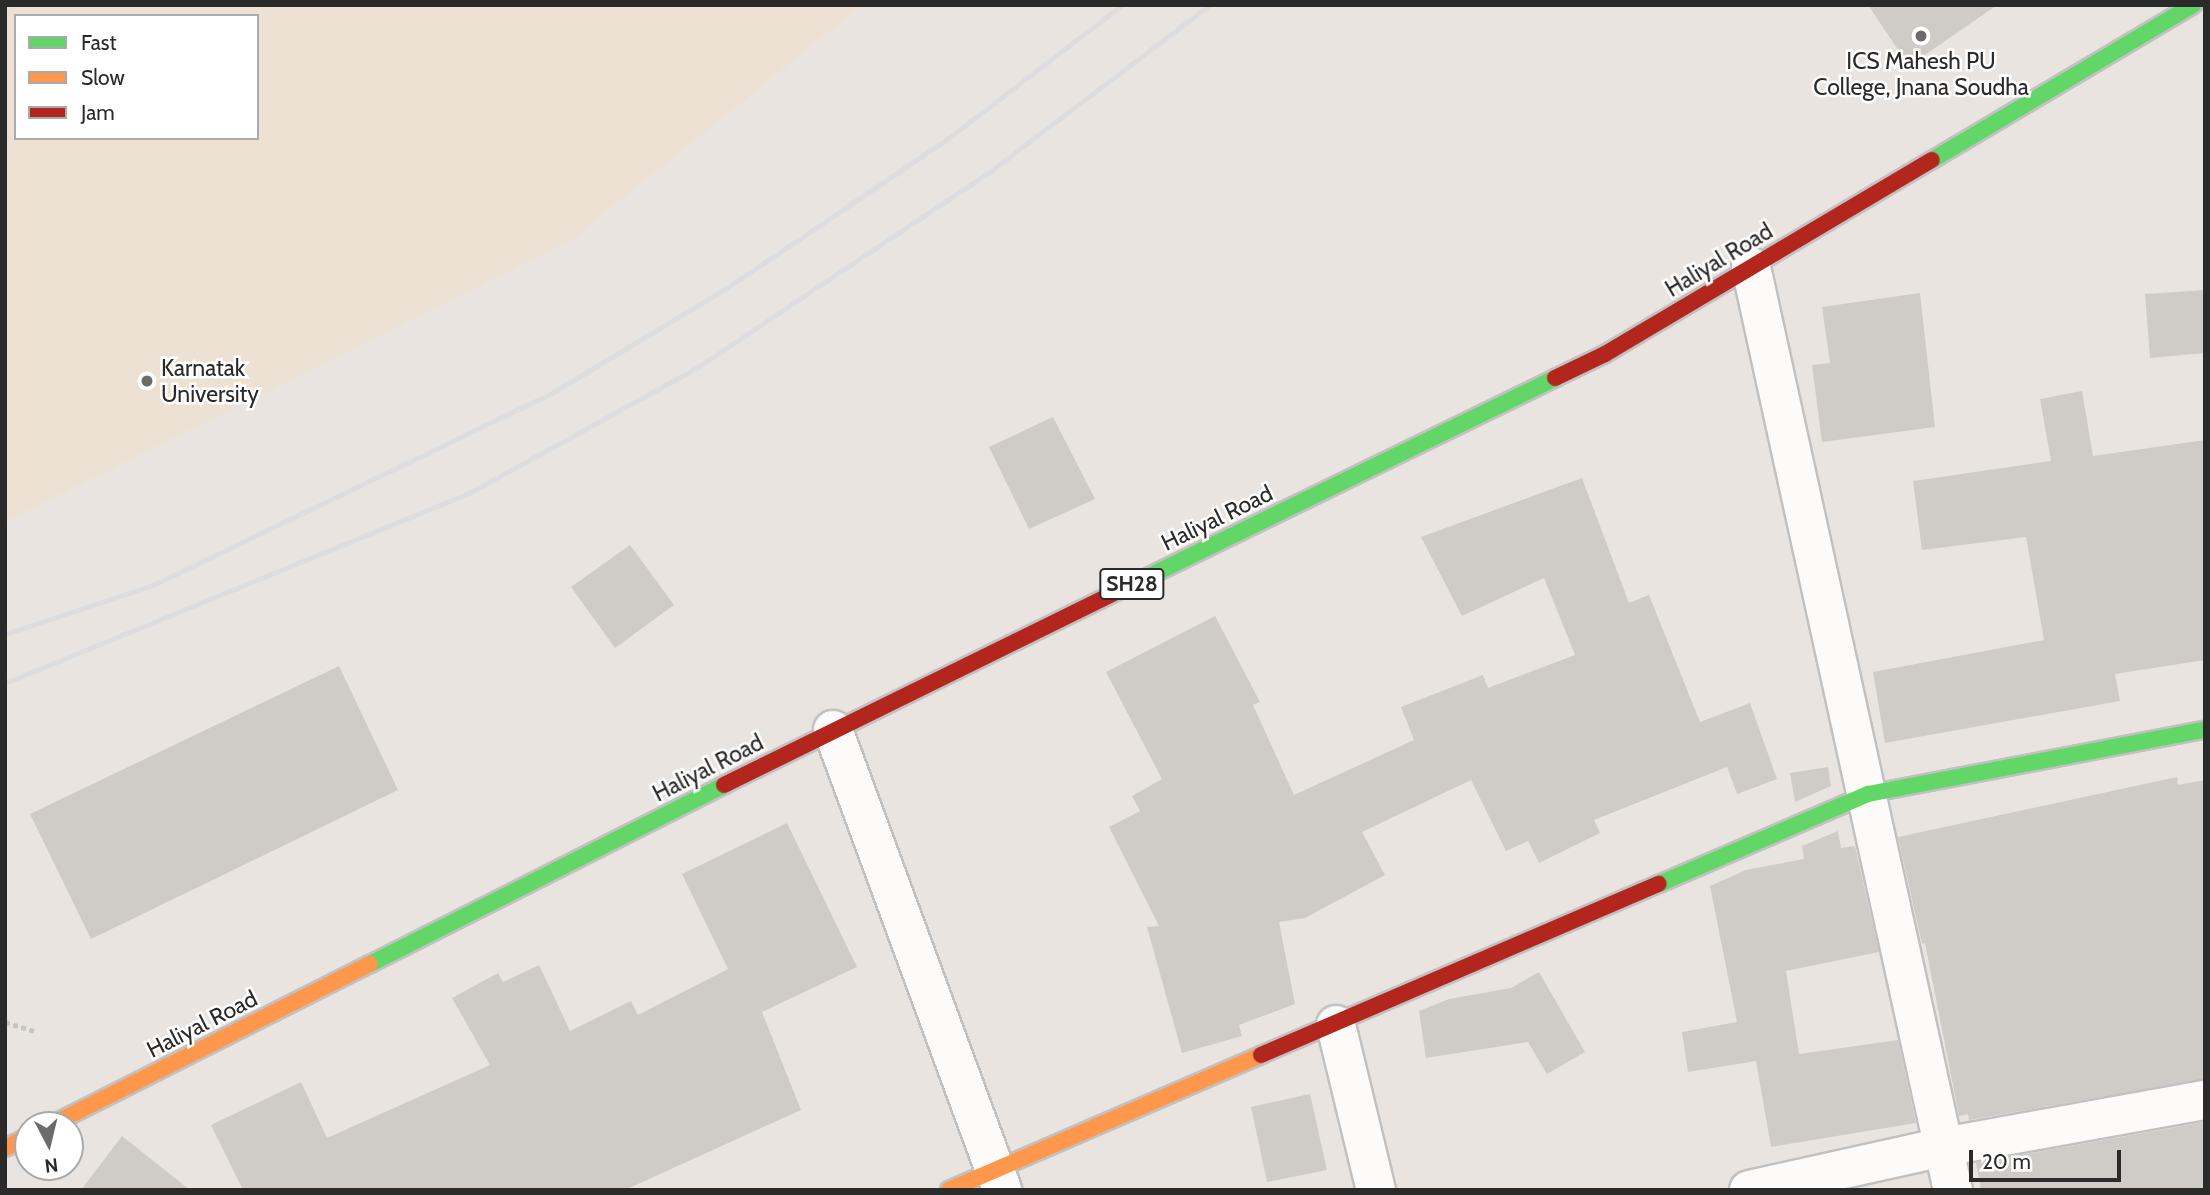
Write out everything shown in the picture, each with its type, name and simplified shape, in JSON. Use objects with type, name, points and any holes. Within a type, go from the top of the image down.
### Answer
[{"type":"main road","name":"Haliyal Road","points":[[79,1111],[834,730],[1605,354],[2193,5]]},
{"type":"main road","points":[[949,1190],[999,1178],[1336,1025],[1868,794],[2205,730]]},
{"type":"street","points":[[1751,267],[1953,1190]]},
{"type":"street","points":[[834,730],[999,1178]]},
{"type":"street","points":[[1336,1025],[1376,1190]]},
{"type":"street","points":[[1749,1190],[1943,1147],[2205,1100]]},
{"type":"path","points":[[5,1022],[35,1031]]},
{"type":"shaded area","name":"Karnatak University","points":[[5,5],[862,5],[571,240],[5,522]]},
{"type":"building","name":"ICS Mahesh PU College, Jnana Soudha","points":[[1868,5],[1997,5],[1909,66]]},
{"type":"building","points":[[2205,290],[2205,353],[2150,358],[2145,294]]},
{"type":"building","points":[[1920,293],[1935,427],[1822,442],[1812,365],[1830,363],[1822,307]]},
{"type":"building","points":[[2082,391],[2093,456],[2205,440],[2205,660],[2115,674],[2120,701],[1885,743],[1873,672],[2044,640],[2026,537],[1922,550],[1913,481],[2051,461],[2040,399]]},
{"type":"building","points":[[1053,417],[1095,499],[1029,529],[989,447]]},
{"type":"building","points":[[1582,478],[1629,603],[1649,595],[1700,722],[1750,703],[1777,779],[1737,794],[1727,767],[1594,820],[1600,833],[1539,863],[1528,841],[1506,851],[1471,780],[1362,832],[1385,875],[1305,918],[1279,922],[1295,1004],[1239,1025],[1242,1036],[1182,1053],[1147,927],[1159,926],[1109,827],[1140,811],[1132,796],[1162,779],[1106,672],[1215,616],[1260,702],[1253,705],[1294,795],[1414,740],[1401,707],[1483,675],[1488,688],[1575,655],[1544,578],[1462,616],[1421,537]]},
{"type":"building","points":[[630,545],[674,605],[615,648],[571,587]]},
{"type":"building","points":[[339,666],[398,790],[91,939],[30,814]]},
{"type":"building","points":[[1828,767],[1831,786],[1795,802],[1790,773]]},
{"type":"building","points":[[2177,777],[2178,785],[2205,780],[2205,1079],[1969,1120],[1968,1114],[1959,1116],[1925,943],[1922,944],[1898,837]]},
{"type":"building","points":[[787,823],[857,967],[762,1012],[801,1110],[625,1190],[243,1190],[211,1125],[301,1082],[327,1138],[490,1065],[452,998],[498,973],[503,982],[539,965],[570,1031],[631,1001],[638,1015],[728,969],[682,874]]},
{"type":"building","points":[[1838,831],[1841,848],[1855,846],[1879,952],[1786,971],[1799,1054],[1898,1040],[1916,1123],[1771,1147],[1756,1061],[1688,1072],[1682,1032],[1737,1022],[1710,886],[1746,870],[1804,859],[1802,846]]},
{"type":"building","points":[[1539,972],[1585,1052],[1547,1074],[1528,1042],[1426,1058],[1419,1011],[1449,999],[1511,988]]},
{"type":"building","points":[[1310,1094],[1327,1170],[1267,1182],[1251,1107]]},
{"type":"building","points":[[2205,1122],[2205,1190],[1981,1190],[1976,1163]]},
{"type":"building","points":[[122,1136],[190,1190],[81,1190]]},
{"type":"railway","points":[[5,634],[153,585],[552,393],[725,289],[946,140],[1122,5]]},
{"type":"railway","points":[[5,683],[469,493],[698,367],[992,170],[1209,5]]},
{"type":"traffic: fast","points":[[1932,160],[2193,5]]},
{"type":"traffic: fast","points":[[1129,586],[1555,378]]},
{"type":"traffic: fast","points":[[1659,884],[1868,794],[2205,730]]},
{"type":"traffic: fast","points":[[370,964],[724,785]]},
{"type":"traffic: slow","points":[[79,1111],[370,964]]},
{"type":"traffic: slow","points":[[949,1190],[1261,1055]]},
{"type":"traffic: slow","points":[[5,1148],[14,1144]]},
{"type":"traffic: jam","points":[[1555,378],[1605,354],[1932,160]]},
{"type":"traffic: jam","points":[[724,785],[1129,586]]},
{"type":"traffic: jam","points":[[1261,1055],[1659,884]]},
{"type":"place","name":"ICS Mahesh PU College, Jnana Soudha","points":[[1921,36]]},
{"type":"place","name":"Karnatak University","points":[[147,381]]}]
